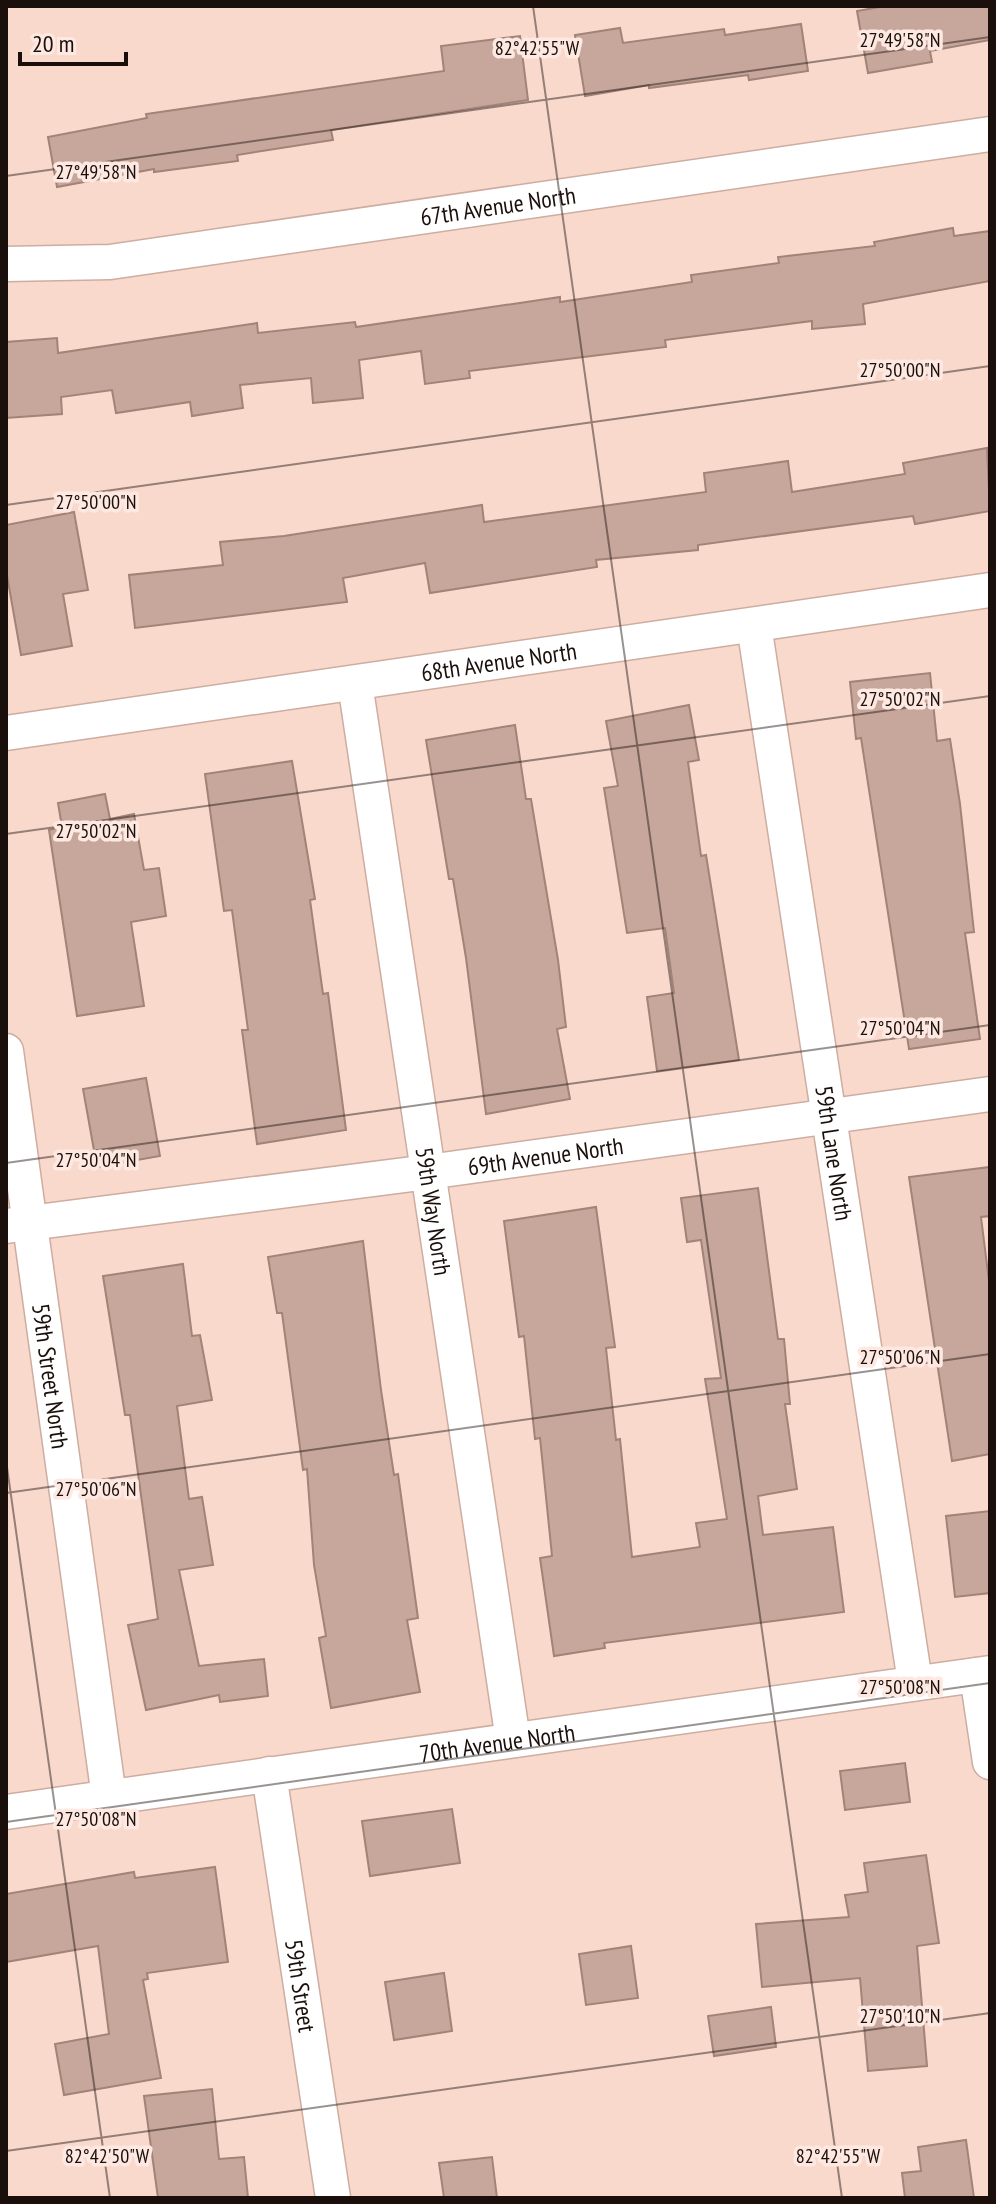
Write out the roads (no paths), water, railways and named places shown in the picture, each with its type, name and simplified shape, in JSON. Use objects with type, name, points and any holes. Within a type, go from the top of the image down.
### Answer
[{"type":"street","name":"67th Avenue North","points":[[6,264],[110,262],[990,134]]},
{"type":"street","name":"68th Avenue North","points":[[6,733],[990,590]]},
{"type":"street","name":"59th Lane North","points":[[754,625],[915,1682]]},
{"type":"street","name":"59th Way North","points":[[355,683],[513,1740]]},
{"type":"street","name":"59th Street North","points":[[6,1051],[18,1224],[109,1797]]},
{"type":"street","name":"69th Avenue North","points":[[18,1224],[428,1172],[990,1094]]},
{"type":"street","name":"70th Avenue North","points":[[6,1812],[984,1674]]},
{"type":"street","points":[[984,1674],[990,1762]]},
{"type":"street","name":"59th Street","points":[[269,1774],[333,2198]]}]
